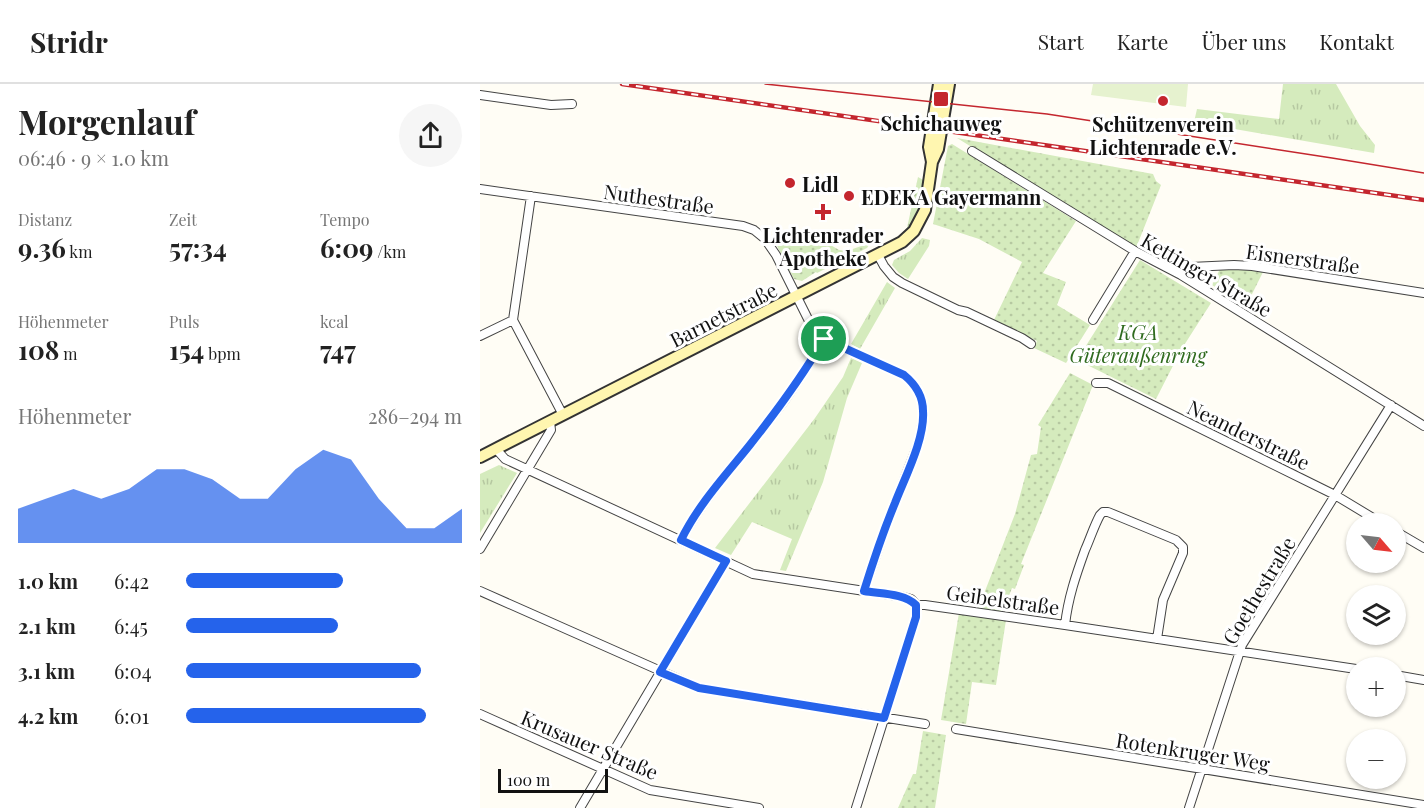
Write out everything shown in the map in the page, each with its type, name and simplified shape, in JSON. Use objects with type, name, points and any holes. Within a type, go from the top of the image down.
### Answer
[{"type":"street","name":"Barnetstraße","points":[[932,162],[929,147],[939,84]]},
{"type":"street","name":"Barnetstraße","points":[[480,457],[902,242],[917,225],[925,210],[932,162],[938,149],[949,84]]},
{"type":"street","points":[[480,95],[551,105],[572,104]]},
{"type":"street","name":"Kettinger Straße","points":[[972,151],[1181,276],[1424,426]]},
{"type":"street","name":"Nuthestraße","points":[[480,189],[754,230],[765,239],[776,255],[810,323],[824,339]]},
{"type":"street","points":[[531,196],[513,320],[562,416]]},
{"type":"street","points":[[1093,320],[1136,251]]},
{"type":"street","points":[[878,255],[889,273],[902,283],[1032,344]]},
{"type":"street","name":"Eisnerstraße","points":[[1181,276],[1186,268],[1190,267],[1252,266],[1424,293]]},
{"type":"street","points":[[480,336],[513,320]]},
{"type":"street","points":[[681,540],[708,497],[774,415],[824,339],[904,375],[918,391],[923,407],[920,439],[886,526],[864,591]]},
{"type":"street","name":"Neanderstraße","points":[[1096,383],[1108,383],[1335,495],[1365,513]]},
{"type":"street","name":"Goethestraße","points":[[1189,808],[1239,651],[1391,405]]},
{"type":"street","points":[[480,549],[551,430],[550,422]]},
{"type":"street","name":"Geibelstraße","points":[[496,450],[505,459],[753,574],[904,597],[911,599],[916,605],[1346,667]]},
{"type":"street","points":[[1065,625],[1071,590],[1087,546],[1100,515],[1108,512],[1176,540],[1183,547],[1183,553],[1163,600],[1156,639]]},
{"type":"street","points":[[1406,537],[1424,548]]},
{"type":"street","points":[[580,808],[726,561]]},
{"type":"street","points":[[480,591],[699,688],[925,724]]},
{"type":"street","points":[[856,808],[916,617],[916,605]]},
{"type":"street","points":[[1406,677],[1424,680]]},
{"type":"street","name":"Krusauer Straße","points":[[480,714],[653,791],[759,808]]},
{"type":"street","name":"Rotenkruger Weg","points":[[956,729],[1424,805]]},
{"type":"green space","name":"Schützenverein Lichtenrade e.V.","points":[[1093,84],[1188,84],[1186,107],[1091,95]]},
{"type":"green space","points":[[1283,84],[1336,84],[1360,126],[1375,145],[1374,153],[1194,122],[1197,109],[1279,119]]},
{"type":"green space","points":[[957,138],[1153,174],[1161,185],[1136,248]]},
{"type":"green space","name":"KGA Güteraußenring","points":[[952,144],[1076,221],[1043,273],[1066,282],[1057,305],[1090,325],[1066,363],[1034,348],[1037,341],[994,320],[1022,262],[979,239],[933,224],[948,146]]},
{"type":"green space","points":[[918,177],[923,180],[918,211],[909,227],[884,246],[907,228]]},
{"type":"green space","points":[[776,233],[822,240],[839,250],[847,251],[869,245],[802,281],[794,279],[775,242]]},
{"type":"green space","points":[[922,238],[930,240],[929,246],[908,279],[892,265],[894,260],[910,251]]},
{"type":"green space","name":"KGA Güteraußenring","points":[[1140,260],[1211,303],[1181,350],[1156,399],[1077,360]]},
{"type":"green space","points":[[1220,269],[1263,272],[1246,306],[1212,285]]},
{"type":"green space","points":[[887,282],[895,288],[860,349],[851,344]]},
{"type":"green space","points":[[851,358],[862,363],[847,398],[823,482],[786,571],[780,570],[792,539],[752,522],[731,555],[715,548],[815,418],[843,377]]},
{"type":"green space","name":"KGA Güteraußenring","points":[[1070,373],[1093,385],[1021,564],[1024,565],[1015,589],[1012,588],[1002,613],[978,609],[1015,514],[1031,455],[1037,454],[1041,427],[1038,425]]},
{"type":"green space","points":[[499,465],[517,473],[480,533],[480,474]]},
{"type":"green space","points":[[959,613],[1006,620],[996,685],[972,682],[966,724],[941,720]]},
{"type":"green space","points":[[923,731],[946,735],[935,808],[898,808],[913,774],[916,774]]},
{"type":"tram line","points":[[765,84],[1047,114],[1424,173]]},
{"type":"railway","points":[[622,84],[1424,200]]},
{"type":"place","name":"Schichauweg","points":[[941,99]]},
{"type":"place","name":"Schützenverein Lichtenrade e.V.","points":[[1163,101]]},
{"type":"place","name":"Lidl","points":[[790,183]]},
{"type":"place","name":"EDEKA Gayermann","points":[[849,196]]},
{"type":"place","name":"Lichtenrader Apotheke","points":[[823,212]]},
{"type":"route","points":[[824,339],[904,375],[918,391],[923,407],[920,439],[886,526],[864,591],[904,597],[911,599],[916,605],[916,617],[884,718],[699,688],[660,672],[726,561],[681,540],[708,497],[774,415],[824,339]]}]
